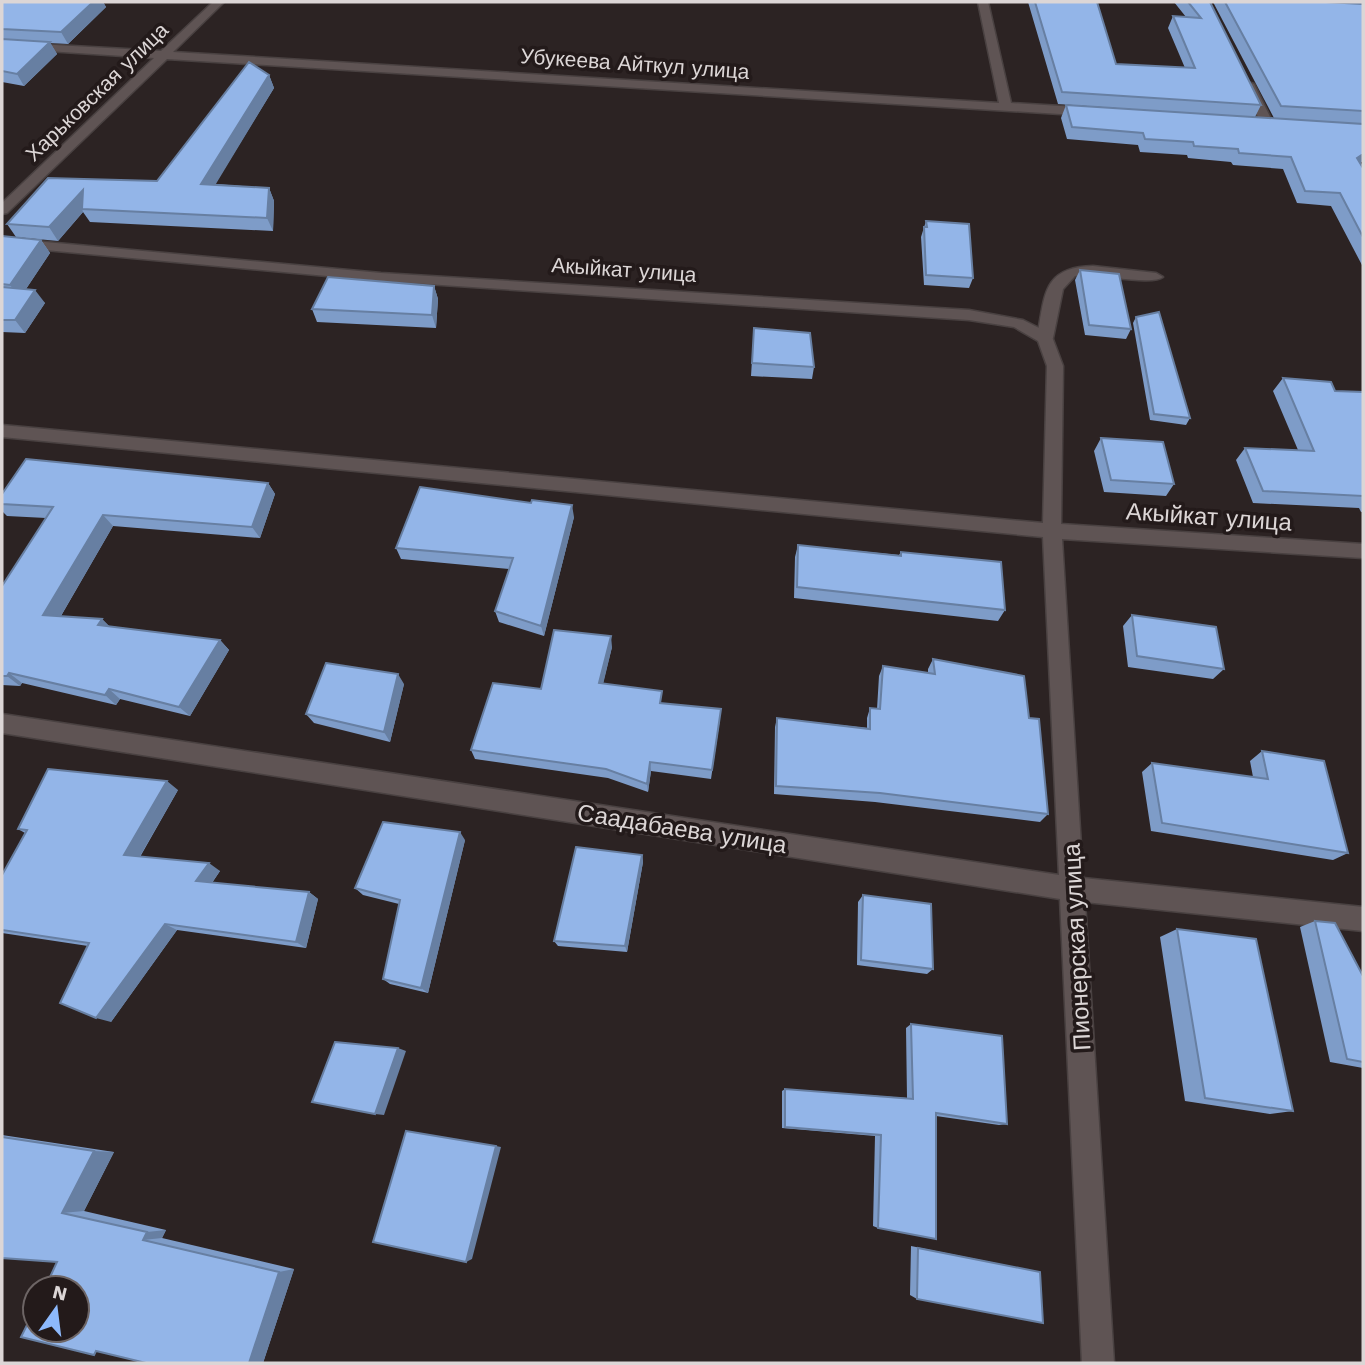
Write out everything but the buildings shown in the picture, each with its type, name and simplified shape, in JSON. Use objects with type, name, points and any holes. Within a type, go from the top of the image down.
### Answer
[{"type":"street","name":"Харьковская улица","points":[[2,210],[219,2]]},
{"type":"street","points":[[984,2],[1006,106]]},
{"type":"street","name":"Убукеева Айткул улица","points":[[2,45],[1102,112]]},
{"type":"street","points":[[1243,74],[1267,123]]},
{"type":"street","points":[[1253,122],[1280,124]]},
{"type":"street","name":"Акыйкат улица","points":[[2,242],[381,277],[969,316],[1018,323],[1045,338]]},
{"type":"street","points":[[1052,531],[1055,366],[1045,338],[1055,289],[1069,272],[1156,277]]},
{"type":"street","name":"Акыйкат улица","points":[[2,431],[1052,531],[1363,551]]},
{"type":"street","name":"Пионерская улица","points":[[1052,531],[1074,889],[1098,1363]]},
{"type":"street","name":"Саадабаева улица","points":[[2,724],[1074,889],[1363,919]]}]
